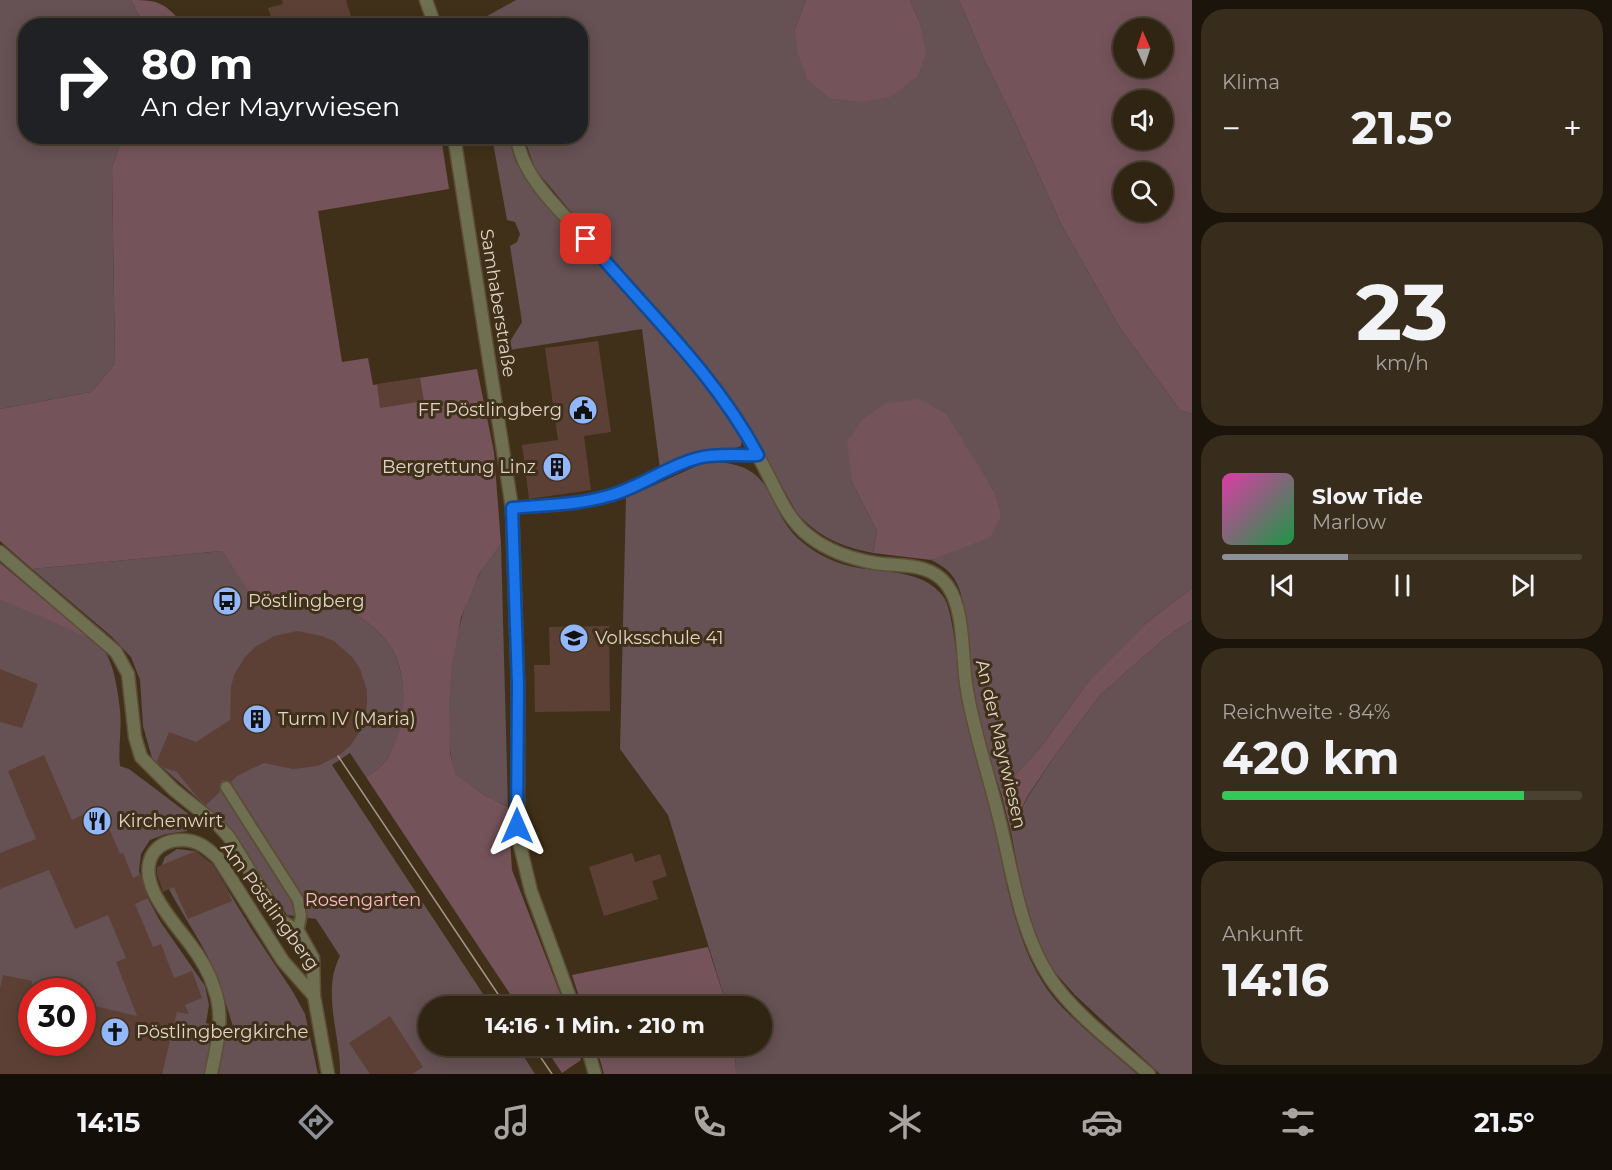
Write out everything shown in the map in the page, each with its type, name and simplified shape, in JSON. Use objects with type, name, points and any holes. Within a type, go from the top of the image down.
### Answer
[{"type":"street","points":[[426,0],[432,18]]},
{"type":"street","name":"Samhaberstraße","points":[[455,144],[512,508],[518,684],[518,837],[528,884],[569,996]]},
{"type":"street","name":"An der Mayrwiesen","points":[[518,144],[523,161],[534,178],[610,269],[711,381],[738,420],[799,528],[817,542],[844,555],[862,560],[932,570],[948,586],[958,609],[964,673],[973,718],[1000,820],[1018,901],[1033,946],[1052,980],[1067,998],[1149,1074]]},
{"type":"street","name":"Am Pöstlingberg","points":[[0,552],[116,652],[128,674],[135,737],[141,757],[174,790],[224,831],[280,920],[298,931],[313,958],[314,996],[328,1074]]},
{"type":"street","name":"Am Pöstlingberg","points":[[211,1074],[219,1036],[219,1005],[202,963],[156,896],[149,878],[148,861],[158,847],[172,840],[190,840],[203,845],[218,858],[283,961],[314,996]]},
{"type":"street","points":[[590,1056],[595,1074]]},
{"type":"lane","points":[[512,508],[608,497],[698,458],[714,455],[758,455]]},
{"type":"lane","points":[[226,787],[298,900],[301,916],[298,931]]},
{"type":"green space","points":[[0,0],[131,0],[140,18],[18,18],[18,144],[120,144],[112,167],[115,364],[91,392],[0,409]]},
{"type":"green space","points":[[516,0],[806,0],[795,29],[919,21],[910,0],[959,0],[1061,224],[1120,328],[1180,410],[1192,414],[1192,588],[1145,624],[1090,679],[1041,747],[1011,780],[1002,796],[976,706],[970,675],[966,620],[959,588],[948,571],[931,560],[947,553],[994,491],[975,462],[852,482],[877,531],[873,553],[831,540],[813,529],[797,513],[740,413],[535,169],[526,144],[588,144],[588,18],[483,18]]},
{"type":"green space","points":[[493,144],[510,144],[516,162],[535,192],[700,379],[742,438],[741,446],[731,450],[696,453],[660,469],[642,329],[504,351],[522,322],[510,246],[517,242],[520,234],[515,222],[507,220]]},
{"type":"green space","points":[[719,462],[739,466],[752,473],[769,492],[790,530],[802,542],[829,559],[851,567],[915,577],[925,581],[943,596],[947,604],[956,648],[966,718],[988,795],[1010,900],[1027,952],[1039,976],[1062,1007],[1137,1074],[736,1074],[735,1056],[772,1056],[772,996],[724,996],[668,815],[620,749],[626,498],[701,464]]},
{"type":"green space","points":[[501,544],[508,807],[483,794],[454,774],[448,725],[451,672],[461,621],[479,575]]},
{"type":"green space","name":"Rosengarten","points":[[222,551],[260,608],[290,597],[319,599],[361,618],[383,637],[392,649],[402,677],[401,723],[392,751],[382,765],[366,777],[350,753],[332,765],[484,996],[418,996],[418,1056],[523,1056],[535,1074],[340,1074],[332,984],[340,956],[316,919],[287,915],[225,823],[152,758],[143,726],[140,680],[131,657],[111,636],[32,569]]},
{"type":"green space","points":[[0,600],[74,630],[100,646],[110,661],[117,689],[120,717],[120,766],[129,769],[190,815],[187,831],[166,834],[150,840],[141,854],[139,871],[145,893],[160,921],[205,986],[209,1005],[206,1023],[234,1030],[211,964],[160,869],[165,857],[177,849],[194,851],[212,864],[293,992],[305,1014],[318,1074],[0,1074]]},
{"type":"green space","points":[[1192,620],[1192,1074],[1160,1074],[1075,995],[1051,968],[1032,926],[1011,832],[1027,798],[1058,751],[1100,695],[1165,638]]},
{"type":"shaded area","points":[[131,0],[156,2],[178,18],[140,18]]},
{"type":"shaded area","points":[[806,0],[910,0],[919,21],[926,51],[918,76],[890,97],[862,102],[830,98],[808,80],[797,52],[795,29]]},
{"type":"shaded area","points":[[959,0],[1192,0],[1192,414],[1180,410],[1120,328],[1061,224],[983,57]]},
{"type":"shaded area","points":[[120,144],[442,144],[449,189],[318,211],[342,362],[368,358],[373,385],[477,369],[494,452],[501,544],[479,574],[461,618],[452,665],[449,702],[450,753],[455,774],[483,794],[508,807],[512,870],[561,996],[511,996],[366,777],[382,765],[391,751],[397,738],[403,707],[398,662],[392,649],[373,627],[347,610],[319,599],[290,597],[260,609],[222,551],[32,569],[0,541],[0,409],[91,392],[115,364],[112,167]]},
{"type":"shaded area","points":[[920,399],[946,414],[994,491],[1001,515],[991,537],[931,560],[873,553],[877,531],[852,482],[847,442],[862,420],[886,403]]},
{"type":"shaded area","points":[[0,563],[91,639],[0,600]]},
{"type":"shaded area","points":[[1192,588],[1192,620],[1165,638],[1100,695],[1027,797],[1011,832],[1002,796],[1011,780],[1041,747],[1090,679],[1145,624]]},
{"type":"shaded area","points":[[708,947],[724,996],[579,996],[572,975]]},
{"type":"shaded area","points":[[551,1056],[580,1056],[581,1060],[562,1073]]},
{"type":"shaded area","points":[[599,1056],[735,1056],[736,1074],[604,1074]]},
{"type":"building","points":[[282,0],[346,0],[352,18],[271,18],[268,8],[283,4]]},
{"type":"building","points":[[598,341],[611,432],[584,436],[591,490],[529,499],[522,445],[558,440],[545,348]]},
{"type":"building","points":[[420,378],[424,401],[380,408],[377,384]]},
{"type":"building","points":[[609,626],[610,711],[535,712],[534,665],[550,665],[549,627]]},
{"type":"building","name":"Turm IV (Maria)","points":[[297,631],[334,641],[353,658],[360,669],[367,690],[367,702],[366,714],[359,733],[350,746],[338,756],[318,766],[293,769],[264,763],[237,776],[231,782],[222,780],[219,787],[220,792],[206,805],[177,772],[162,767],[157,761],[169,732],[196,742],[230,720],[231,687],[234,675],[245,657],[255,647],[274,636]]},
{"type":"building","points":[[0,669],[38,684],[22,728],[0,722]]},
{"type":"building","points":[[44,755],[72,820],[100,807],[133,878],[141,874],[148,898],[135,904],[153,947],[161,944],[174,978],[192,971],[202,998],[185,1005],[189,1014],[177,1012],[162,1074],[0,1074],[0,988],[3,975],[18,978],[18,1056],[96,1056],[96,1006],[137,1016],[116,962],[126,958],[108,915],[75,929],[49,870],[0,889],[0,853],[36,839],[8,771]]},
{"type":"building","points":[[196,851],[213,865],[232,901],[188,919],[174,887],[163,892],[157,867]]},
{"type":"building","points":[[632,853],[635,862],[660,854],[667,876],[652,881],[658,899],[604,916],[589,867]]},
{"type":"building","points":[[390,1016],[423,1067],[412,1074],[370,1074],[349,1043]]},
{"type":"tram line","points":[[338,756],[499,996]]},
{"type":"tram line","points":[[540,1056],[552,1074]]},
{"type":"place","name":"FF Pöstlingberg","points":[[583,410]]},
{"type":"place","name":"Bergrettung Linz","points":[[557,467]]},
{"type":"place","name":"Pöstlingberg","points":[[227,601]]},
{"type":"place","name":"Volksschule 41","points":[[574,638]]},
{"type":"place","name":"Turm IV (Maria)","points":[[257,719]]},
{"type":"place","name":"Kirchenwirt","points":[[97,821]]},
{"type":"place","name":"Pöstlingbergkirche","points":[[115,1032]]},
{"type":"route","points":[[517,826],[518,684],[512,508],[608,497],[698,458],[714,455],[758,455],[745,431],[711,381],[610,269],[586,239]]}]
